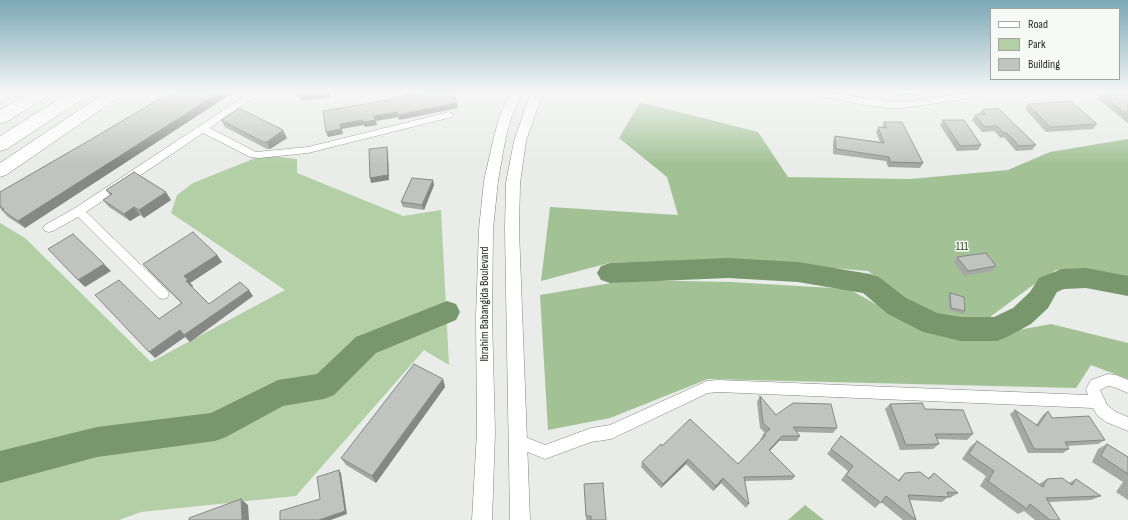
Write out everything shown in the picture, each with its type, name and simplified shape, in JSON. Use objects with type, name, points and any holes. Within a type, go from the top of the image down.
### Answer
[{"type":"highway","points":[[0,145],[44,116]]},
{"type":"highway","points":[[0,170],[80,116]]},
{"type":"street","points":[[49,228],[79,211],[219,116]]},
{"type":"street","points":[[201,128],[254,155],[259,155],[308,150],[445,116]]},
{"type":"street","name":"Ibrahim Babangida Boulevard","points":[[482,520],[486,432],[484,317],[486,229],[491,181],[506,116]]},
{"type":"street","points":[[520,520],[512,230],[513,183],[520,141],[528,116]]},
{"type":"street","points":[[79,211],[164,294]]},
{"type":"street","points":[[1128,386],[1116,381],[1101,381],[1096,384],[1093,389],[1096,402],[1111,416],[1128,424]]},
{"type":"street","points":[[518,441],[544,452],[591,435],[611,432],[707,387],[718,386],[1096,402]]},
{"type":"green space","name":"111","points":[[632,116],[696,116],[758,132],[788,177],[910,179],[1008,170],[1050,152],[1128,139],[1128,277],[1056,270],[990,317],[952,320],[918,308],[868,271],[724,259],[609,263],[541,281],[550,207],[678,215],[667,177],[619,138]]},
{"type":"green space","points":[[263,155],[297,159],[297,173],[403,216],[441,210],[449,365],[424,350],[296,496],[141,512],[119,520],[0,520],[0,223],[25,238],[151,362],[285,290],[171,213],[177,195],[193,183]]},
{"type":"green space","points":[[629,280],[731,282],[849,289],[893,314],[964,340],[1051,324],[1128,343],[1128,379],[1091,365],[1076,388],[708,379],[610,418],[548,430],[540,295]]},
{"type":"green space","points":[[805,505],[824,520],[788,520]]},
{"type":"building","points":[[130,116],[182,116],[18,221],[2,210],[4,209],[0,206],[0,192]]},
{"type":"building","points":[[227,116],[256,116],[283,130],[267,142],[263,142],[221,120]]},
{"type":"building","points":[[324,116],[374,116],[375,120],[363,122],[363,120],[340,124],[341,129],[326,132]]},
{"type":"building","points":[[976,116],[1006,116],[1036,145],[1019,146],[1007,133],[1004,133],[997,126],[985,127]]},
{"type":"building","points":[[1040,116],[1088,116],[1097,124],[1050,127]]},
{"type":"building","points":[[943,120],[964,120],[981,145],[960,146]]},
{"type":"building","points":[[884,122],[902,122],[923,163],[890,162],[889,157],[836,149],[835,136],[884,143],[878,127],[887,128]]},
{"type":"building","points":[[387,147],[388,175],[370,178],[369,149]]},
{"type":"building","points":[[134,172],[166,192],[139,210],[134,207],[124,214],[103,200],[112,194],[106,190]]},
{"type":"building","points":[[412,178],[433,180],[422,205],[401,202]]},
{"type":"building","points":[[193,232],[217,255],[184,276],[188,280],[186,281],[209,304],[240,282],[249,290],[184,335],[180,330],[149,352],[95,295],[119,280],[159,319],[182,303],[143,264]]},
{"type":"building","points":[[73,234],[104,264],[78,280],[48,249]]},
{"type":"building","points":[[986,253],[996,266],[968,271],[957,257]]},
{"type":"building","points":[[950,293],[964,297],[965,311],[951,308]]},
{"type":"building","points":[[414,364],[443,379],[372,476],[341,458]]},
{"type":"building","points":[[760,396],[776,415],[793,403],[831,404],[837,428],[793,427],[800,436],[782,436],[769,450],[795,476],[744,477],[749,504],[723,478],[716,486],[688,459],[663,484],[642,462],[661,444],[662,446],[690,419],[738,464],[770,429],[763,423]]},
{"type":"building","points":[[922,403],[925,409],[963,410],[973,434],[935,434],[939,444],[906,445],[890,404]]},
{"type":"building","points":[[1015,410],[1038,426],[1048,411],[1052,418],[1089,416],[1105,440],[1065,442],[1069,449],[1034,449]]},
{"type":"building","points":[[841,436],[899,481],[905,473],[920,472],[929,479],[934,473],[958,493],[947,492],[949,497],[908,495],[916,520],[886,496],[881,503],[846,475],[853,466],[831,449]]},
{"type":"building","points":[[977,441],[1043,487],[1047,479],[1062,478],[1072,485],[1076,479],[1101,496],[1046,498],[1060,520],[1050,520],[1030,504],[1027,509],[988,481],[994,471],[969,454]]},
{"type":"building","points":[[1107,444],[1128,457],[1128,474],[1101,456]]},
{"type":"building","points":[[339,470],[345,511],[319,520],[280,520],[280,511],[320,499],[317,477]]},
{"type":"building","points":[[603,483],[606,520],[591,520],[591,516],[586,516],[584,484]]},
{"type":"building","points":[[241,499],[242,520],[189,520],[189,518]]},
{"type":"waterway","points":[[610,273],[728,268],[798,272],[870,284],[897,306],[933,324],[961,329],[997,329],[1022,316],[1039,300],[1048,285],[1062,279],[1086,278],[1128,286]]},
{"type":"waterway","points":[[0,467],[97,442],[215,427],[278,393],[324,386],[366,345],[447,312]]}]
